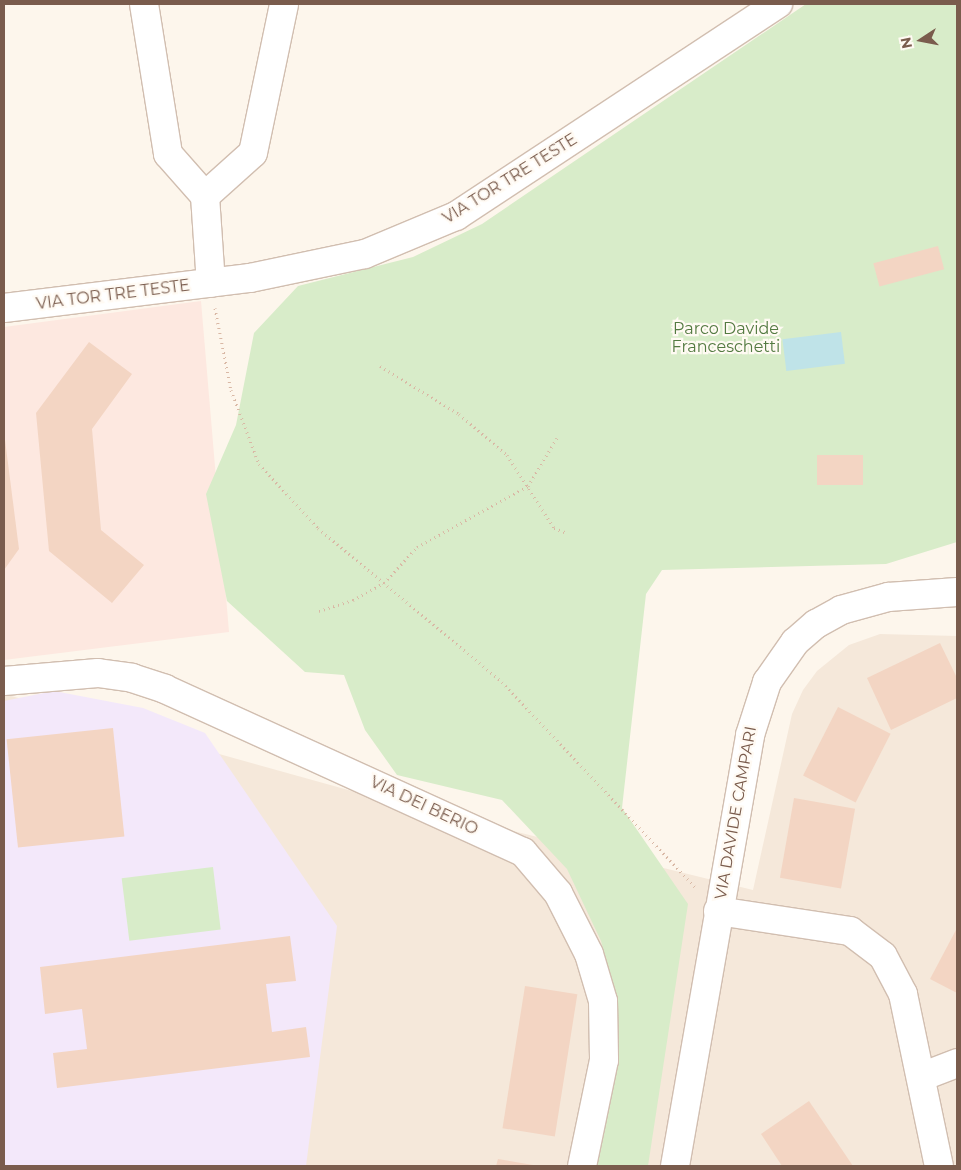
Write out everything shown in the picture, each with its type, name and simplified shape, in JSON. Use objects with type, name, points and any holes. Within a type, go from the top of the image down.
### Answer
[{"type":"street","points":[[144,4],[168,154],[205,196],[211,283]]},
{"type":"street","points":[[205,196],[253,154],[284,4]]},
{"type":"street","name":"VIA TOR TRE TESTE","points":[[4,308],[250,278],[365,254],[456,216],[778,4]]},
{"type":"street","name":"VIA DAVIDE CAMPARI","points":[[675,1166],[718,911],[757,706],[779,663],[795,642],[816,624],[841,610],[888,597],[957,592]]},
{"type":"street","name":"VIA DEI BERIO","points":[[4,681],[98,673],[157,686],[523,852],[562,901],[589,954],[603,1001],[604,1060],[582,1166]]},
{"type":"street","points":[[718,911],[850,931],[883,956],[903,994],[939,1166]]},
{"type":"street","points":[[921,1077],[957,1063]]},
{"type":"path","points":[[211,283],[231,390],[258,464],[318,528],[502,682],[718,911]]},
{"type":"path","points":[[380,366],[459,414],[507,455],[554,528],[567,533]]},
{"type":"path","points":[[319,611],[353,600],[384,583],[417,547],[528,486],[558,438]]},
{"type":"shaded area","points":[[201,301],[229,632],[4,660],[4,327]]},
{"type":"shaded area","points":[[880,634],[957,636],[957,1166],[4,1166],[4,694],[359,793],[753,890],[792,714],[803,690],[817,671],[849,645]]},
{"type":"shaded area","points":[[54,691],[143,708],[205,733],[337,926],[306,1166],[4,1166],[4,701]]},
{"type":"green space","name":"Parco Davide Franceschetti","points":[[806,4],[957,4],[957,542],[886,564],[662,570],[646,594],[622,808],[688,904],[648,1166],[594,1166],[616,997],[601,941],[567,869],[502,800],[397,775],[365,730],[344,675],[305,672],[227,601],[206,494],[236,425],[254,333],[298,286],[413,257],[482,224]]},
{"type":"green space","points":[[213,867],[221,930],[129,941],[122,878]]},
{"type":"water","points":[[841,332],[845,364],[786,371],[782,339]]},
{"type":"building","points":[[938,246],[944,269],[879,287],[873,263]]},
{"type":"building","points":[[89,342],[132,374],[92,429],[101,530],[144,565],[112,603],[49,551],[36,413]]},
{"type":"building","points":[[4,432],[19,549],[4,570]]},
{"type":"building","points":[[817,455],[863,455],[863,485],[817,485]]},
{"type":"building","points":[[940,643],[957,678],[957,698],[891,730],[867,678]]},
{"type":"building","points":[[838,707],[891,734],[856,802],[803,776]]},
{"type":"building","points":[[113,728],[124,836],[18,848],[7,739]]},
{"type":"building","points":[[794,798],[855,809],[841,889],[780,878]]},
{"type":"building","points":[[957,928],[957,993],[930,979]]},
{"type":"building","points":[[290,936],[296,981],[266,984],[272,1032],[306,1027],[310,1057],[57,1088],[53,1053],[87,1049],[82,1009],[45,1014],[40,967]]},
{"type":"building","points":[[525,986],[577,994],[555,1137],[502,1128]]},
{"type":"building","points":[[809,1101],[853,1166],[782,1166],[761,1134]]},
{"type":"building","points":[[498,1159],[533,1165],[533,1166],[496,1166]]}]
